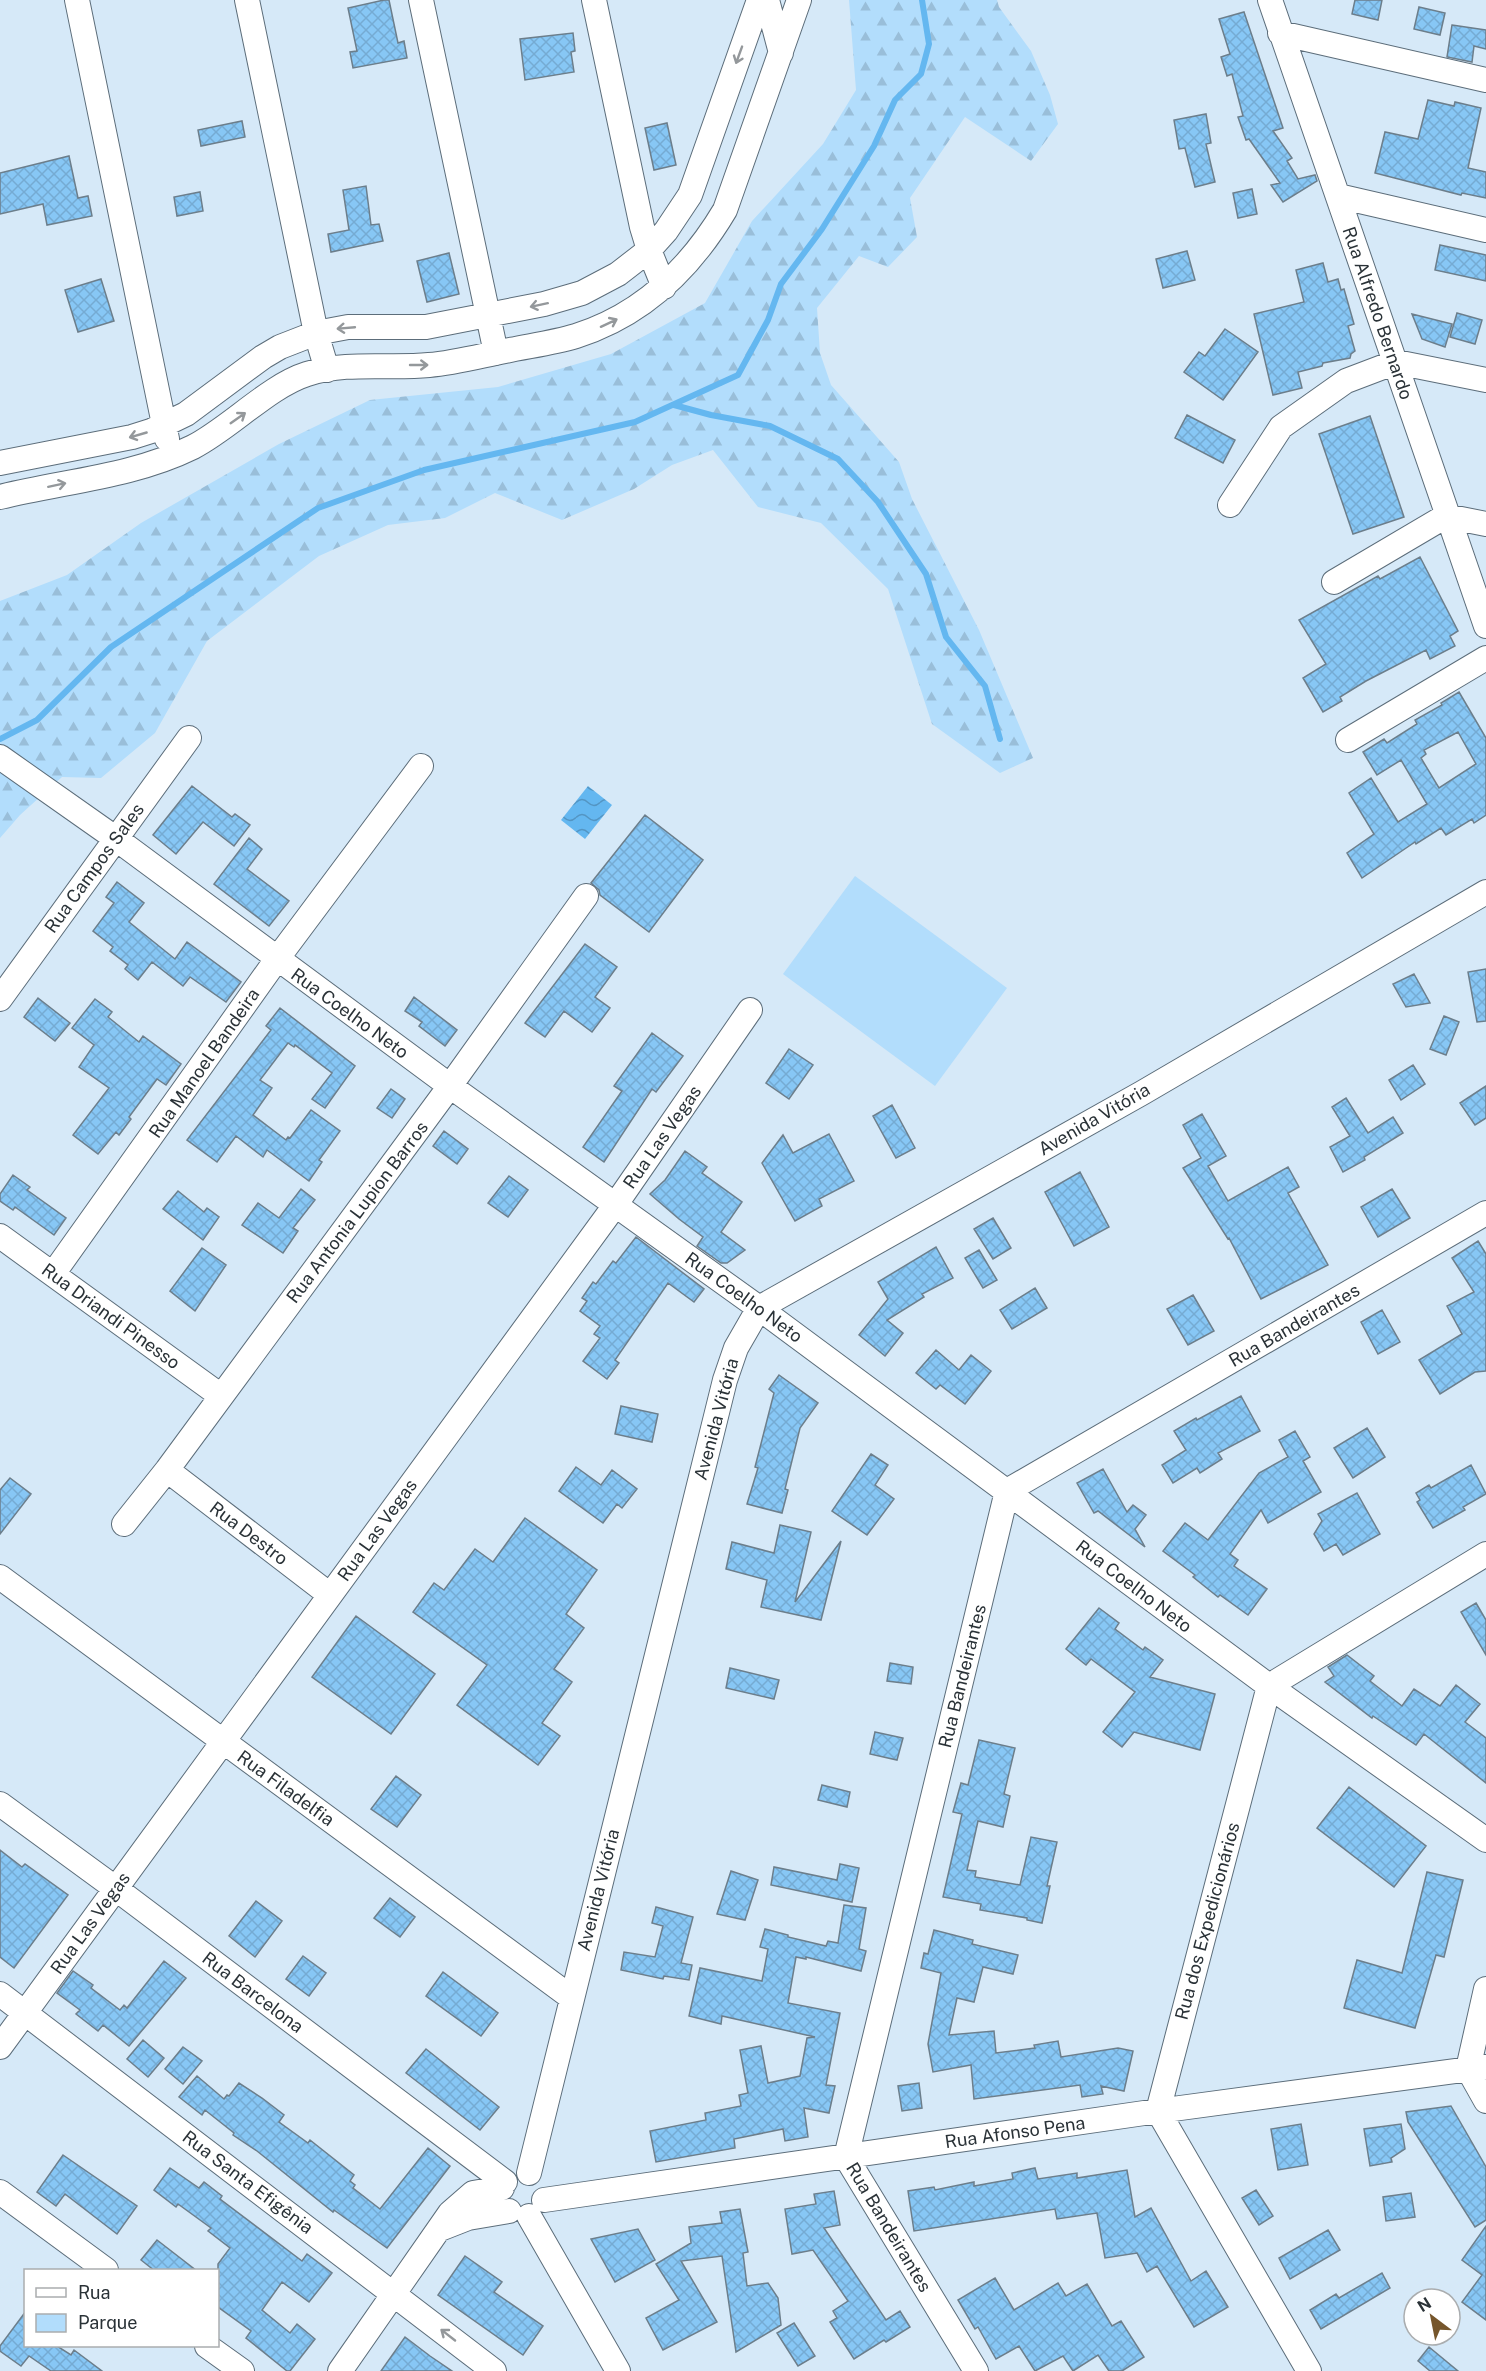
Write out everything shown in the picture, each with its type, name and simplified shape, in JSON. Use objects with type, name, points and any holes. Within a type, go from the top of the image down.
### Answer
[{"type":"street","points":[[78,0],[171,457]]},
{"type":"street","points":[[247,0],[316,333],[327,370]]},
{"type":"street","points":[[421,0],[496,352]]},
{"type":"street","points":[[594,0],[649,250],[664,287]]},
{"type":"street","points":[[759,0],[690,195],[666,231],[649,250],[618,274],[582,293],[544,304],[426,327],[348,327],[298,339],[272,352],[202,404],[164,425],[132,437],[0,462],[4,496],[117,473],[171,457],[195,446],[283,386],[307,374],[351,365],[429,365],[552,342],[597,328],[639,306],[664,287],[696,255],[725,210],[799,0]]},
{"type":"street","points":[[767,0],[781,53]]},
{"type":"street","name":"Rua Alfredo Bernardo","points":[[1270,0],[1396,362],[1446,516],[1486,626]]},
{"type":"street","points":[[1280,33],[1486,80]]},
{"type":"street","points":[[1338,196],[1486,230]]},
{"type":"street","points":[[1230,505],[1281,427],[1346,381],[1396,362],[1486,380]]},
{"type":"street","points":[[1334,582],[1446,516],[1486,524]]},
{"type":"street","points":[[1348,740],[1486,658]]},
{"type":"street","name":"Rua Campos Sales","points":[[0,999],[189,738]]},
{"type":"street","name":"Rua Coelho Neto","points":[[4,760],[115,838],[450,1086],[759,1308],[1269,1686],[1486,1840]]},
{"type":"street","name":"Rua Manoel Bandeira","points":[[53,1274],[277,959],[421,766]]},
{"type":"street","name":"Avenida Vitória","points":[[529,2173],[725,1380],[736,1347],[759,1308],[1142,1093],[1486,891]]},
{"type":"street","name":"Rua Antonia Lupion Barros","points":[[124,1524],[167,1470],[450,1086],[586,896]]},
{"type":"street","name":"Rua Las Vegas","points":[[0,2047],[616,1204],[750,1010]]},
{"type":"street","name":"Rua Bandeirantes","points":[[976,2371],[846,2157],[1007,1491],[1486,1213]]},
{"type":"street","name":"Rua Driandi Pinesso","points":[[0,1236],[221,1396]]},
{"type":"street","name":"Rua Destro","points":[[167,1470],[330,1595]]},
{"type":"street","points":[[1269,1686],[1486,1554]]},
{"type":"street","name":"Rua Filadelfia","points":[[0,1577],[572,1998]]},
{"type":"street","name":"Rua dos Expedicionários","points":[[1158,2111],[1269,1686]]},
{"type":"street","name":"Rua Barcelona","points":[[0,1804],[115,1888],[503,2185]]},
{"type":"street","points":[[1486,1989],[1477,2068],[1486,2101]]},
{"type":"street","name":"Rua Santa Efigênia","points":[[0,1994],[494,2371]]},
{"type":"street","name":"Rua Afonso Pena","points":[[440,2229],[468,2218],[846,2157],[1158,2111],[1477,2068]]},
{"type":"street","points":[[1158,2111],[1309,2371]]},
{"type":"street","points":[[340,2371],[450,2212],[473,2193],[503,2185],[513,2175],[529,2173],[536,2176],[544,2186],[527,2209]]},
{"type":"street","points":[[503,2185],[502,2201],[527,2209],[618,2371]]},
{"type":"street","points":[[0,2192],[103,2269]]},
{"type":"street","points":[[208,2347],[242,2371]]},
{"type":"green space","points":[[849,0],[997,0],[999,7],[1031,51],[1050,95],[1058,124],[1031,161],[965,117],[910,198],[917,237],[888,267],[859,256],[817,308],[820,353],[831,385],[899,462],[912,499],[979,630],[1033,758],[1000,773],[932,724],[888,589],[821,523],[758,507],[713,450],[672,465],[634,489],[562,520],[495,493],[445,518],[388,525],[319,556],[207,641],[155,733],[101,778],[62,777],[20,815],[0,838],[0,601],[67,575],[141,523],[279,444],[370,400],[498,387],[611,354],[705,303],[752,221],[823,144],[856,90]]},
{"type":"green space","points":[[855,876],[1007,988],[935,1086],[783,974]]},
{"type":"water","points":[[588,786],[612,805],[585,839],[561,820]]},
{"type":"building","points":[[389,0],[398,43],[404,41],[407,58],[353,68],[350,52],[357,51],[348,8]]},
{"type":"building","points":[[1355,0],[1382,0],[1378,20],[1352,14]]},
{"type":"building","points":[[1419,7],[1445,13],[1440,35],[1414,29]]},
{"type":"building","points":[[1244,12],[1283,128],[1273,131],[1292,158],[1287,161],[1298,179],[1315,175],[1317,181],[1283,202],[1271,185],[1280,183],[1249,139],[1246,140],[1238,117],[1243,116],[1232,74],[1227,76],[1221,57],[1230,54],[1219,19]]},
{"type":"building","points":[[1452,25],[1486,30],[1486,49],[1474,46],[1472,62],[1447,57]]},
{"type":"building","points":[[573,33],[575,51],[571,52],[574,72],[525,80],[520,39]]},
{"type":"building","points":[[1428,100],[1454,106],[1455,102],[1481,108],[1468,168],[1486,172],[1486,198],[1462,193],[1461,195],[1375,173],[1385,132],[1418,139]]},
{"type":"building","points":[[1206,114],[1211,143],[1206,144],[1215,182],[1195,187],[1185,148],[1179,149],[1174,120]]},
{"type":"building","points":[[242,121],[245,137],[201,146],[198,130]]},
{"type":"building","points":[[667,123],[676,165],[654,170],[645,128]]},
{"type":"building","points":[[69,156],[78,198],[88,196],[92,216],[47,225],[43,204],[0,214],[0,173]]},
{"type":"building","points":[[366,186],[371,225],[379,224],[383,241],[331,252],[328,234],[349,230],[343,190]]},
{"type":"building","points":[[1252,189],[1257,214],[1238,218],[1233,193]]},
{"type":"building","points":[[200,192],[203,211],[177,216],[174,197]]},
{"type":"building","points":[[1440,245],[1486,255],[1486,281],[1435,270]]},
{"type":"building","points":[[1187,251],[1195,280],[1163,288],[1156,259]]},
{"type":"building","points":[[449,253],[459,294],[427,302],[417,261]]},
{"type":"building","points":[[1323,263],[1328,282],[1338,279],[1341,290],[1344,289],[1354,324],[1348,326],[1355,351],[1350,358],[1323,363],[1322,366],[1298,372],[1302,388],[1273,395],[1254,314],[1304,302],[1296,270]]},
{"type":"building","points":[[101,279],[114,321],[78,332],[65,290]]},
{"type":"building","points":[[1457,313],[1482,320],[1475,344],[1450,337]]},
{"type":"building","points":[[1412,314],[1452,324],[1445,347],[1422,339]]},
{"type":"building","points":[[1225,329],[1258,352],[1223,400],[1184,372],[1199,352],[1205,356]]},
{"type":"building","points":[[1187,415],[1235,440],[1223,463],[1175,438]]},
{"type":"building","points":[[1370,416],[1404,517],[1353,534],[1319,434]]},
{"type":"building","points":[[1420,557],[1458,631],[1450,636],[1455,646],[1430,659],[1426,650],[1366,681],[1340,697],[1342,701],[1323,712],[1303,678],[1326,664],[1299,620],[1378,576],[1380,579]]},
{"type":"building","points":[[1459,692],[1486,738],[1486,815],[1474,823],[1472,819],[1446,835],[1441,828],[1416,844],[1415,842],[1362,878],[1347,853],[1374,834],[1349,793],[1371,778],[1398,822],[1427,804],[1401,760],[1377,775],[1363,752],[1384,739],[1387,743],[1417,724],[1415,720],[1442,705],[1441,703]],"holes":[[[1458,732],[1476,764],[1439,788],[1421,758],[1426,754],[1424,750]]]},
{"type":"building","points":[[192,786],[232,817],[235,814],[250,825],[234,846],[203,822],[176,854],[153,835]]},
{"type":"building","points":[[645,815],[703,860],[649,932],[600,895],[599,890],[591,883]]},
{"type":"building","points":[[249,838],[262,849],[247,869],[289,901],[269,926],[214,884]]},
{"type":"building","points":[[117,882],[144,903],[129,922],[175,959],[187,942],[241,982],[226,1002],[190,977],[183,986],[152,962],[138,980],[125,969],[128,965],[110,951],[113,947],[93,931],[114,903],[106,897]]},
{"type":"building","points":[[585,944],[617,967],[595,997],[610,1008],[592,1032],[564,1011],[545,1037],[525,1023]]},
{"type":"building","points":[[1486,969],[1486,1021],[1477,1022],[1468,972]]},
{"type":"building","points":[[1414,974],[1430,1003],[1406,1007],[1393,984]]},
{"type":"building","points":[[414,997],[457,1030],[445,1046],[419,1026],[422,1022],[405,1011]]},
{"type":"building","points":[[38,998],[70,1023],[55,1041],[24,1017]]},
{"type":"building","points":[[95,999],[112,1012],[108,1017],[139,1042],[143,1036],[181,1064],[166,1085],[157,1079],[129,1117],[131,1119],[119,1135],[116,1132],[98,1154],[73,1135],[109,1088],[79,1067],[94,1045],[72,1028]]},
{"type":"building","points":[[280,1008],[355,1066],[325,1108],[312,1099],[332,1073],[295,1045],[294,1047],[288,1043],[260,1080],[272,1088],[253,1115],[286,1140],[311,1110],[340,1131],[319,1160],[322,1162],[309,1181],[267,1150],[263,1157],[236,1136],[217,1162],[187,1140],[271,1030],[266,1026]]},
{"type":"building","points":[[1444,1016],[1459,1022],[1446,1055],[1430,1049]]},
{"type":"building","points":[[652,1033],[683,1056],[656,1092],[652,1089],[604,1162],[583,1147],[622,1091],[614,1086]]},
{"type":"building","points":[[789,1049],[813,1065],[789,1099],[766,1083]]},
{"type":"building","points":[[1413,1065],[1425,1084],[1401,1100],[1389,1080]]},
{"type":"building","points":[[1486,1086],[1486,1118],[1475,1125],[1460,1103]]},
{"type":"building","points":[[391,1089],[405,1099],[392,1118],[377,1108]]},
{"type":"building","points":[[1346,1098],[1368,1133],[1393,1117],[1403,1133],[1364,1157],[1365,1160],[1343,1172],[1330,1147],[1350,1136],[1332,1107]]},
{"type":"building","points":[[892,1105],[915,1148],[896,1158],[873,1116]]},
{"type":"building","points":[[1202,1114],[1226,1156],[1208,1166],[1228,1201],[1288,1167],[1299,1187],[1288,1193],[1328,1265],[1261,1299],[1229,1238],[1183,1168],[1201,1158],[1183,1125]]},
{"type":"building","points":[[444,1131],[468,1149],[457,1164],[433,1146]]},
{"type":"building","points":[[829,1134],[854,1181],[819,1199],[822,1206],[795,1221],[762,1163],[783,1135],[793,1153]]},
{"type":"building","points":[[685,1151],[707,1167],[702,1173],[742,1202],[721,1232],[745,1250],[727,1263],[721,1263],[697,1246],[703,1237],[650,1194],[665,1180]]},
{"type":"building","points":[[1080,1172],[1109,1227],[1074,1246],[1045,1192]]},
{"type":"building","points":[[13,1175],[30,1187],[27,1190],[66,1218],[54,1235],[15,1207],[13,1210],[0,1201],[0,1194]]},
{"type":"building","points":[[509,1176],[528,1190],[508,1217],[488,1203]]},
{"type":"building","points":[[301,1189],[315,1200],[293,1228],[298,1231],[283,1253],[242,1225],[258,1203],[279,1218]]},
{"type":"building","points":[[1392,1189],[1410,1218],[1378,1237],[1361,1207]]},
{"type":"building","points":[[178,1191],[204,1212],[207,1208],[219,1217],[203,1240],[163,1209]]},
{"type":"building","points":[[993,1218],[1011,1248],[993,1259],[974,1229]]},
{"type":"building","points":[[636,1237],[704,1289],[694,1302],[668,1283],[615,1360],[619,1363],[607,1379],[583,1361],[600,1338],[594,1334],[600,1326],[580,1311],[587,1301],[582,1298],[593,1282],[596,1284],[613,1261],[616,1263]]},
{"type":"building","points":[[1478,1241],[1486,1254],[1486,1371],[1475,1372],[1440,1394],[1419,1360],[1462,1334],[1447,1306],[1474,1292],[1452,1258]]},
{"type":"building","points":[[936,1247],[953,1278],[922,1294],[924,1297],[887,1320],[903,1333],[885,1356],[859,1335],[888,1299],[878,1282]]},
{"type":"building","points":[[202,1248],[226,1265],[195,1311],[170,1291]]},
{"type":"building","points":[[979,1250],[997,1280],[983,1288],[965,1258]]},
{"type":"building","points":[[1035,1288],[1047,1308],[1012,1329],[1000,1310]]},
{"type":"building","points":[[1193,1295],[1214,1331],[1188,1345],[1167,1309]]},
{"type":"building","points":[[1382,1310],[1400,1342],[1378,1354],[1361,1322]]},
{"type":"building","points":[[936,1350],[959,1370],[971,1355],[991,1371],[965,1404],[940,1385],[936,1389],[916,1373]]},
{"type":"building","points":[[779,1375],[818,1403],[800,1428],[785,1489],[788,1490],[782,1513],[747,1504],[758,1468],[755,1467],[774,1393],[769,1389]]},
{"type":"building","points":[[1241,1396],[1260,1431],[1218,1453],[1222,1459],[1200,1473],[1197,1468],[1173,1483],[1162,1465],[1186,1450],[1174,1431]]},
{"type":"building","points":[[621,1406],[658,1414],[652,1442],[615,1434]]},
{"type":"building","points":[[1367,1428],[1385,1457],[1353,1478],[1334,1448]]},
{"type":"building","points":[[1295,1431],[1310,1457],[1303,1461],[1321,1492],[1268,1523],[1261,1510],[1230,1554],[1238,1560],[1234,1566],[1267,1589],[1248,1615],[1220,1595],[1218,1597],[1193,1577],[1195,1575],[1163,1551],[1185,1523],[1208,1540],[1259,1473],[1288,1457],[1279,1440]]},
{"type":"building","points":[[871,1454],[888,1465],[875,1485],[894,1499],[867,1535],[832,1511]]},
{"type":"building","points":[[1471,1465],[1486,1494],[1463,1507],[1465,1510],[1433,1528],[1417,1502],[1420,1500],[1416,1493],[1429,1485],[1431,1488]]},
{"type":"building","points":[[576,1467],[601,1485],[612,1470],[637,1489],[622,1508],[617,1504],[603,1523],[559,1491]]},
{"type":"building","points":[[1103,1469],[1127,1512],[1133,1505],[1146,1515],[1135,1529],[1145,1547],[1098,1511],[1094,1513],[1077,1483]]},
{"type":"building","points":[[10,1478],[31,1494],[0,1534],[0,1490]]},
{"type":"building","points":[[1357,1493],[1380,1534],[1343,1555],[1336,1544],[1324,1551],[1314,1534],[1322,1521],[1318,1514]]},
{"type":"building","points":[[525,1518],[597,1570],[566,1614],[584,1628],[554,1669],[572,1682],[542,1723],[560,1736],[538,1765],[457,1705],[487,1665],[413,1612],[434,1583],[444,1590],[475,1549],[493,1562]]},
{"type":"building","points":[[780,1525],[811,1532],[795,1602],[841,1541],[821,1620],[761,1607],[767,1580],[726,1569],[732,1542],[774,1553]]},
{"type":"building","points":[[1476,1603],[1486,1620],[1486,1655],[1461,1612]]},
{"type":"building","points":[[1099,1608],[1119,1623],[1115,1629],[1143,1650],[1145,1647],[1163,1660],[1150,1677],[1215,1694],[1200,1750],[1134,1732],[1122,1747],[1103,1732],[1135,1692],[1091,1659],[1086,1665],[1066,1649]]},
{"type":"building","points":[[356,1616],[435,1674],[391,1734],[312,1677]]},
{"type":"building","points":[[1347,1655],[1374,1676],[1370,1681],[1402,1706],[1414,1689],[1440,1706],[1456,1685],[1480,1704],[1465,1722],[1486,1738],[1486,1783],[1424,1734],[1416,1745],[1373,1716],[1372,1718],[1325,1682],[1334,1676],[1328,1667]]},
{"type":"building","points":[[890,1663],[913,1667],[911,1684],[887,1681]]},
{"type":"building","points":[[730,1668],[779,1680],[774,1699],[726,1688]]},
{"type":"building","points":[[875,1732],[903,1738],[897,1760],[870,1754]]},
{"type":"building","points":[[979,1740],[1015,1748],[1004,1794],[1010,1796],[1003,1827],[978,1821],[967,1870],[976,1871],[975,1877],[1020,1885],[1031,1837],[1057,1842],[1047,1886],[1050,1886],[1042,1923],[1027,1920],[1027,1918],[980,1910],[981,1904],[943,1897],[962,1814],[953,1812],[961,1783],[968,1785]]},
{"type":"building","points":[[396,1776],[421,1795],[397,1827],[371,1809]]},
{"type":"building","points":[[822,1785],[850,1792],[847,1807],[818,1800]]},
{"type":"building","points":[[1349,1787],[1426,1846],[1394,1887],[1317,1828]]},
{"type":"building","points":[[0,1850],[22,1867],[25,1864],[68,1895],[14,1968],[0,1957]]},
{"type":"building","points":[[840,1864],[859,1868],[852,1902],[771,1885],[774,1867],[837,1880]]},
{"type":"building","points":[[731,1871],[758,1880],[745,1920],[717,1914]]},
{"type":"building","points":[[1427,1872],[1463,1880],[1444,1957],[1436,1955],[1415,2028],[1344,2008],[1357,1960],[1402,1973]]},
{"type":"building","points":[[390,1898],[415,1917],[400,1937],[374,1918]]},
{"type":"building","points":[[256,1901],[282,1921],[255,1957],[229,1936]]},
{"type":"building","points":[[844,1905],[866,1908],[859,1949],[866,1951],[861,1971],[806,1957],[806,1959],[796,1957],[788,2003],[840,2013],[826,2085],[835,2086],[829,2113],[804,2108],[808,2137],[785,2141],[783,2129],[734,2139],[735,2148],[656,2162],[650,2131],[706,2120],[705,2113],[741,2106],[739,2095],[748,2093],[740,2050],[761,2046],[768,2083],[800,2076],[807,2038],[815,2037],[722,2016],[721,2024],[689,2016],[700,1968],[762,1981],[768,1949],[760,1947],[765,1929],[826,1946],[828,1941],[838,1943]]},
{"type":"building","points":[[656,1907],[693,1917],[681,1963],[692,1965],[689,1980],[664,1976],[663,1979],[621,1970],[624,1952],[655,1957],[663,1926],[652,1923]]},
{"type":"building","points":[[934,1930],[973,1940],[972,1944],[1018,1955],[1013,1974],[983,1967],[974,2002],[957,1998],[949,2035],[994,2031],[996,2053],[1035,2048],[1034,2045],[1058,2041],[1061,2057],[1118,2048],[1133,2051],[1124,2091],[1101,2086],[1103,2094],[1082,2097],[1080,2085],[974,2099],[971,2065],[933,2072],[928,2044],[941,1973],[921,1968],[924,1953],[928,1954]]},
{"type":"building","points":[[303,1956],[326,1973],[309,1996],[286,1979]]},
{"type":"building","points":[[164,1961],[186,1978],[129,2046],[103,2025],[98,2031],[76,2014],[80,2010],[57,1993],[73,1971],[93,1985],[91,1988],[120,2010],[124,2005],[127,2008]]},
{"type":"building","points":[[443,1972],[498,2013],[481,2036],[426,1996]]},
{"type":"building","points":[[143,2040],[164,2058],[148,2077],[127,2059]]},
{"type":"building","points":[[183,2047],[202,2061],[183,2084],[165,2069]]},
{"type":"building","points":[[426,2049],[499,2107],[480,2130],[406,2073]]},
{"type":"building","points":[[197,2076],[224,2099],[239,2083],[262,2098],[284,2115],[279,2122],[308,2143],[310,2140],[354,2175],[350,2181],[355,2185],[353,2188],[380,2209],[428,2148],[450,2166],[387,2248],[334,2210],[333,2212],[257,2151],[233,2135],[234,2133],[205,2110],[202,2115],[179,2097]]},
{"type":"building","points":[[919,2083],[922,2108],[902,2111],[898,2086]]},
{"type":"building","points":[[1451,2106],[1486,2167],[1486,2220],[1475,2227],[1408,2122],[1406,2112]]},
{"type":"building","points":[[1301,2124],[1308,2165],[1278,2170],[1271,2129]]},
{"type":"building","points":[[1401,2124],[1405,2149],[1391,2158],[1392,2162],[1370,2166],[1364,2129]]},
{"type":"building","points":[[63,2155],[137,2206],[117,2234],[65,2194],[56,2206],[37,2192]]},
{"type":"building","points":[[170,2168],[199,2188],[204,2182],[222,2196],[220,2199],[302,2261],[307,2254],[332,2273],[309,2302],[282,2282],[262,2310],[290,2333],[297,2324],[315,2339],[290,2371],[287,2371],[246,2338],[251,2331],[219,2308],[218,2264],[230,2248],[208,2231],[211,2228],[178,2204],[176,2207],[154,2190]]},
{"type":"building","points":[[1035,2168],[1038,2179],[1077,2173],[1077,2178],[1127,2170],[1135,2217],[1151,2208],[1191,2281],[1206,2271],[1228,2307],[1194,2327],[1157,2266],[1147,2272],[1137,2253],[1105,2258],[1097,2213],[1057,2219],[1055,2209],[914,2231],[908,2191],[934,2187],[935,2190],[974,2182],[974,2186],[1013,2179],[1012,2173]]},
{"type":"building","points":[[1256,2190],[1273,2216],[1259,2225],[1242,2198]]},
{"type":"building","points":[[834,2191],[840,2225],[824,2228],[886,2320],[900,2311],[910,2327],[854,2359],[830,2322],[837,2318],[833,2311],[848,2301],[813,2250],[792,2254],[785,2209],[816,2204],[814,2194]]},
{"type":"building","points":[[1411,2193],[1415,2217],[1386,2221],[1383,2197]]},
{"type":"building","points":[[740,2209],[748,2252],[743,2253],[747,2286],[768,2283],[778,2298],[781,2325],[736,2352],[722,2256],[681,2261],[717,2322],[663,2350],[646,2318],[679,2300],[656,2264],[691,2243],[689,2227],[722,2223],[720,2212]]},
{"type":"building","points":[[1486,2226],[1486,2320],[1462,2302],[1482,2275],[1462,2260]]},
{"type":"building","points":[[638,2229],[655,2260],[615,2282],[591,2239]]},
{"type":"building","points":[[1328,2230],[1340,2250],[1290,2279],[1279,2258]]},
{"type":"building","points":[[157,2240],[194,2269],[152,2269],[141,2260]]},
{"type":"building","points":[[465,2256],[502,2282],[494,2292],[543,2326],[523,2355],[438,2295]]},
{"type":"building","points":[[1382,2273],[1390,2288],[1321,2329],[1310,2310],[1336,2294],[1339,2298]]},
{"type":"building","points":[[995,2278],[1014,2310],[1058,2283],[1066,2296],[1087,2284],[1112,2326],[1121,2321],[1144,2357],[1122,2371],[1109,2371],[1098,2355],[1073,2371],[1063,2356],[1035,2371],[1019,2346],[996,2359],[978,2327],[975,2329],[958,2300]]},
{"type":"building","points":[[24,2314],[24,2347],[59,2347],[71,2355],[74,2350],[102,2371],[51,2371],[29,2356],[21,2366],[0,2351],[0,2346]]},
{"type":"building","points":[[794,2323],[815,2356],[798,2366],[777,2333]]},
{"type":"building","points":[[405,2337],[430,2356],[452,2371],[381,2371]]},
{"type":"building","points":[[1429,2347],[1458,2371],[1430,2371],[1418,2361]]},
{"type":"waterway","points":[[0,739],[37,720],[111,647],[318,508],[424,470],[635,422],[738,375],[768,320],[781,284],[822,229],[874,146],[895,100],[921,74],[929,44],[922,0]]},
{"type":"waterway","points":[[674,405],[711,415],[770,426],[838,459],[878,502],[926,574],[946,637],[985,686],[1000,739]]}]
